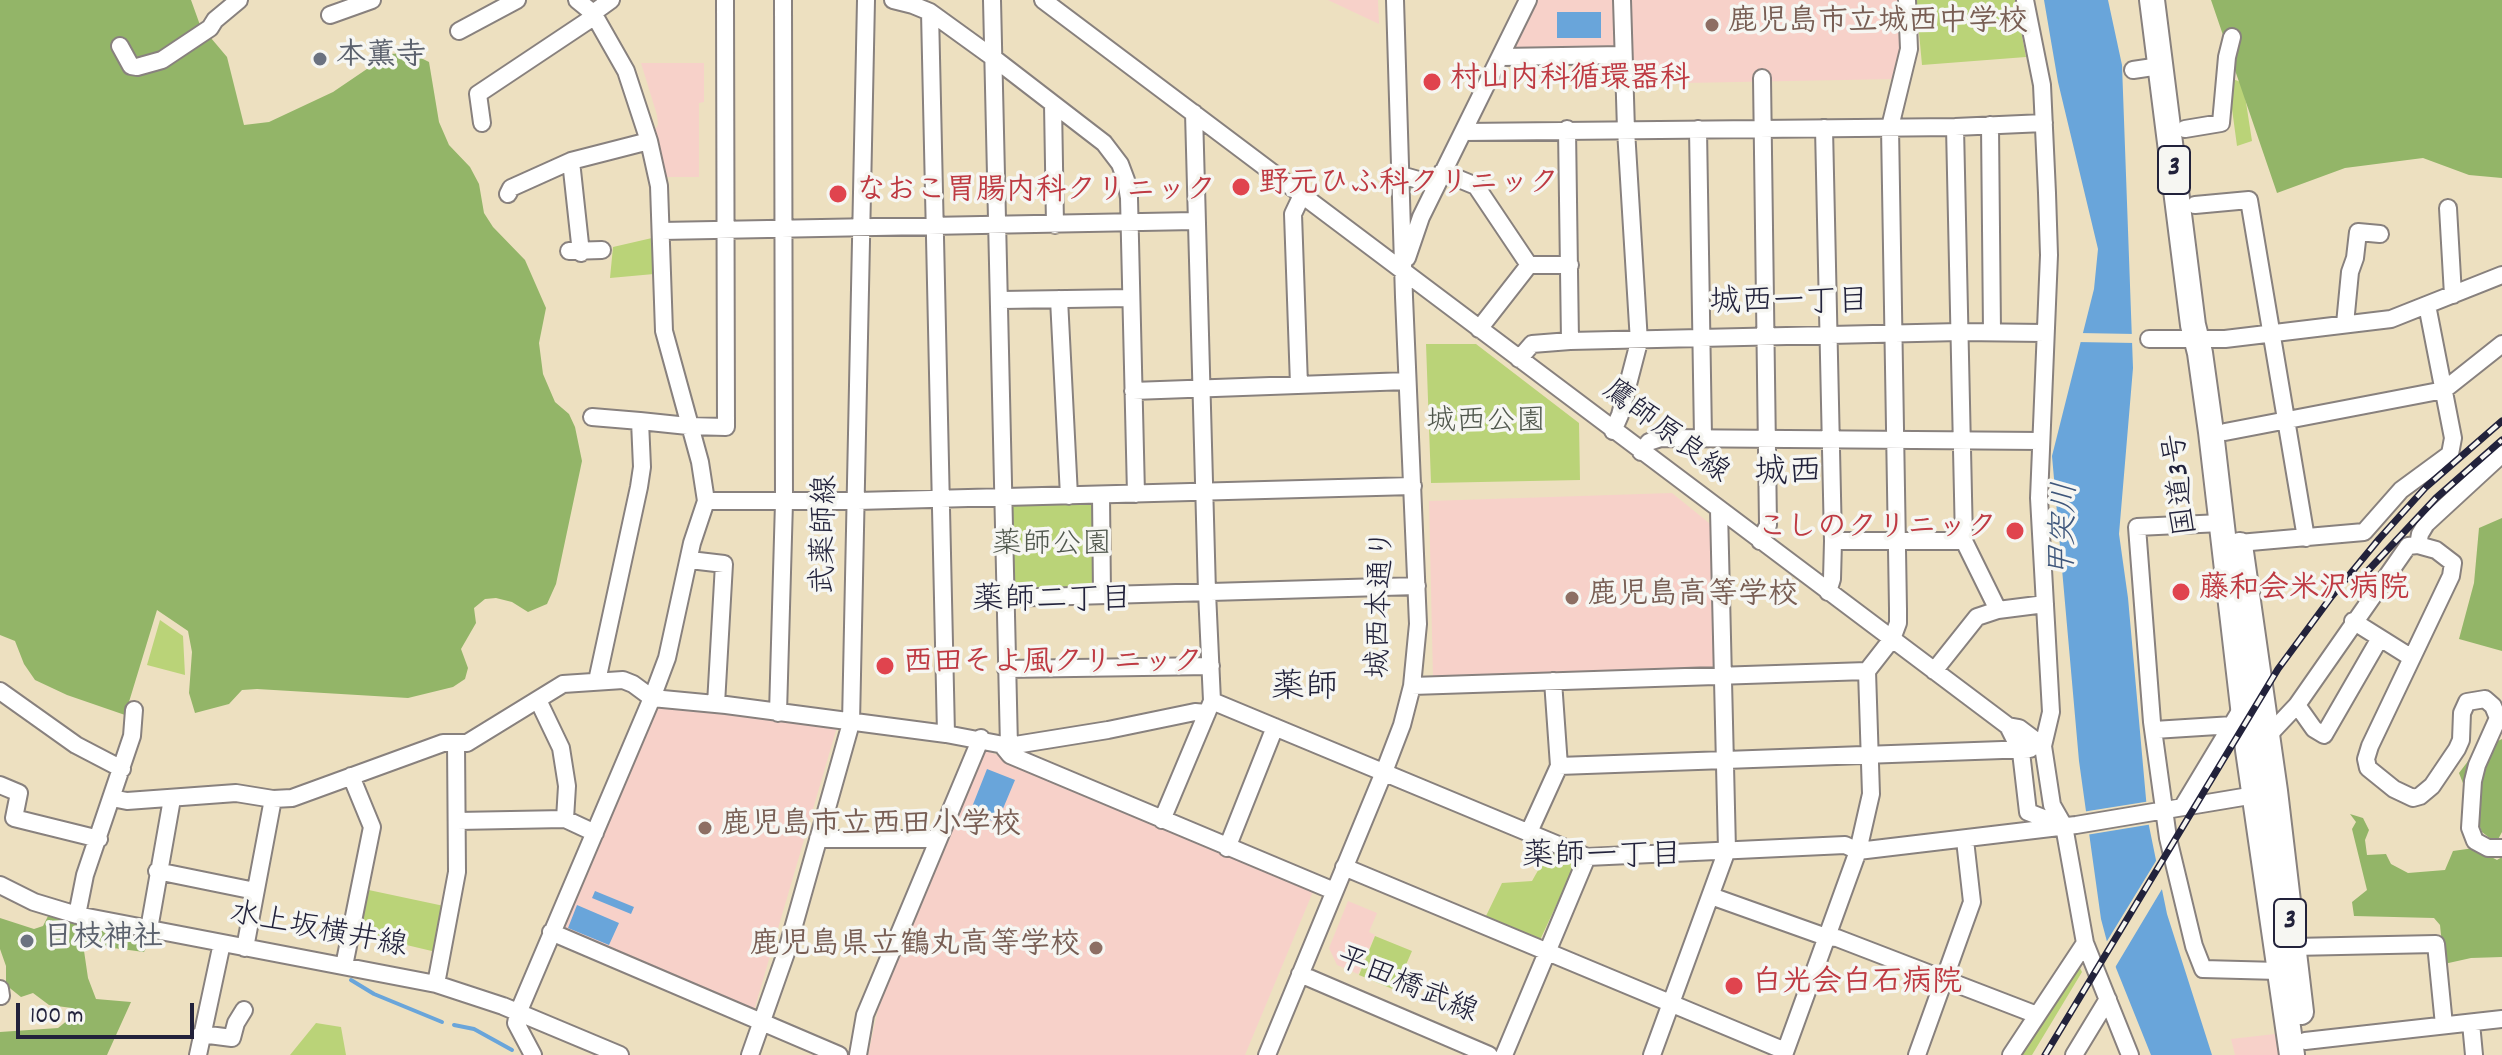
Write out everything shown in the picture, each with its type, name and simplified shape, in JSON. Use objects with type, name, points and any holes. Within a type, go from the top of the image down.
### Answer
[{"type":"highway","name":"国道3号","points":[[2152,0],[2204,340],[2223,401],[2258,744],[2293,947],[2302,1050]]},
{"type":"highway","name":"国道3号","points":[[2167,0],[2195,205],[2238,716],[2258,744]]},
{"type":"highway","name":"国道3号","points":[[2265,793],[2279,971],[2302,1050]]},
{"type":"street","points":[[120,46],[131,66],[162,60],[210,28],[239,0]]},
{"type":"street","points":[[330,15],[372,0]]},
{"type":"street","points":[[459,31],[517,0]]},
{"type":"street","points":[[530,1054],[516,1023],[518,1013],[667,658],[692,543],[706,501],[700,462],[664,331],[659,186],[649,141],[626,71],[593,13],[577,0]]},
{"type":"street","points":[[482,123],[478,94],[589,20],[593,13],[611,0]]},
{"type":"street","points":[[592,417],[726,427],[725,0]]},
{"type":"street","points":[[778,713],[784,502],[783,0]]},
{"type":"street","name":"武薬師線","points":[[750,1055],[780,974],[851,723],[866,0]]},
{"type":"street","points":[[893,0],[930,12],[1104,143],[1114,154],[1126,180],[1130,223],[1136,494]]},
{"type":"street","points":[[992,0],[1001,300],[1005,745],[1010,755],[1334,891]]},
{"type":"street","name":"鷹師原良線","points":[[1043,0],[1061,6],[1194,113],[1613,431],[2008,726],[2019,728],[2043,746]]},
{"type":"street","name":"城西本通り","points":[[1267,1055],[1384,772],[1402,725],[1412,686],[1418,624],[1395,0]]},
{"type":"street","points":[[1403,271],[1421,217],[1528,0]]},
{"type":"street","points":[[1613,431],[1639,342],[1626,130],[1622,0]]},
{"type":"street","points":[[1344,867],[1784,1053],[1858,851],[1871,794],[1867,671],[1892,639],[1898,623],[1890,127],[1909,49],[1907,0]]},
{"type":"street","points":[[2025,0],[2042,85],[2049,255],[2039,498],[2051,712],[2043,746],[2052,805],[2070,826],[2085,943],[2130,1055]]},
{"type":"street","points":[[930,12],[946,734]]},
{"type":"street","points":[[2185,129],[2221,123],[2227,57],[2232,37]]},
{"type":"street","points":[[1501,57],[1623,55]]},
{"type":"street","points":[[2133,70],[2160,66]]},
{"type":"street","points":[[1760,541],[1768,525],[1762,78]]},
{"type":"street","points":[[1053,104],[1055,225]]},
{"type":"street","points":[[1162,820],[1209,707],[1211,666],[1194,113]]},
{"type":"street","points":[[1463,132],[1955,127],[2044,123]]},
{"type":"street","points":[[1990,125],[1992,332]]},
{"type":"street","points":[[1955,127],[1964,541],[1998,610]]},
{"type":"street","points":[[1824,128],[1833,541],[1832,579],[1828,592]]},
{"type":"street","points":[[1567,129],[1570,341]]},
{"type":"street","points":[[1698,129],[1703,437]]},
{"type":"street","points":[[508,194],[511,188],[571,161],[649,141]]},
{"type":"street","points":[[571,161],[575,252],[602,250]]},
{"type":"street","points":[[1401,175],[1476,186],[1529,265]]},
{"type":"street","points":[[1299,385],[1293,214],[1302,195]]},
{"type":"street","points":[[2195,205],[2249,200],[2306,538]]},
{"type":"street","points":[[2448,208],[2453,295]]},
{"type":"street","points":[[661,231],[1195,221]]},
{"type":"street","points":[[2345,324],[2358,232],[2380,234]]},
{"type":"street","points":[[1529,265],[1570,265]]},
{"type":"street","points":[[1479,329],[1529,265]]},
{"type":"street","points":[[2149,339],[2204,340],[2391,319],[2502,275]]},
{"type":"street","points":[[1001,300],[1131,298]]},
{"type":"street","points":[[1059,299],[1069,496]]},
{"type":"street","points":[[2239,543],[2364,532],[2401,490],[2450,454],[2453,438],[2427,305]]},
{"type":"street","points":[[1519,359],[1532,344],[1570,341],[1639,342],[1960,332],[2045,333]]},
{"type":"street","points":[[2225,432],[2444,390],[2502,344]]},
{"type":"street","points":[[1133,391],[1407,381]]},
{"type":"street","points":[[597,681],[639,487],[642,467],[640,421]]},
{"type":"street","points":[[1641,452],[1649,442],[1661,438],[2041,441]]},
{"type":"street","points":[[2418,545],[2426,524],[2502,454]]},
{"type":"street","points":[[706,501],[857,501],[1413,486]]},
{"type":"street","points":[[1101,495],[1102,595]]},
{"type":"street","points":[[1652,1055],[1727,850],[1719,510]]},
{"type":"street","points":[[2221,523],[2137,527],[2162,810],[2181,895],[2203,969],[2279,971]]},
{"type":"street","points":[[1833,541],[1964,541]]},
{"type":"street","points":[[2258,744],[2297,705],[2408,546],[2418,545],[2436,550],[2453,563],[2451,576],[2366,759],[2368,768],[2394,789],[2413,798],[2426,793],[2457,749],[2461,740],[2462,713],[2467,702],[2485,699],[2493,706],[2498,718],[2477,765],[2470,828],[2475,841],[2488,848],[2502,848]]},
{"type":"street","points":[[690,560],[724,564],[716,704]]},
{"type":"street","points":[[1004,598],[1417,586]]},
{"type":"street","points":[[1934,671],[1977,617],[1998,610],[2045,604]]},
{"type":"street","points":[[2353,621],[2412,658]]},
{"type":"street","points":[[2297,705],[2314,729],[2324,735],[2380,638]]},
{"type":"street","points":[[1006,669],[1211,666]]},
{"type":"street","points":[[1412,686],[1867,671]]},
{"type":"street","points":[[112,798],[127,801],[236,793],[273,799],[292,798],[443,743],[467,743],[563,684],[623,680],[652,698],[981,738],[1005,745],[1108,730],[1209,707],[1275,727],[1587,857],[1845,845],[1858,851],[2070,826],[2265,793]]},
{"type":"street","points":[[1529,832],[1559,766],[1553,681]]},
{"type":"street","points":[[0,691],[76,745],[122,769]]},
{"type":"street","points":[[538,700],[561,748],[567,786],[565,819]]},
{"type":"street","points":[[77,915],[85,875],[132,736],[134,710]]},
{"type":"street","points":[[2154,730],[2238,716]]},
{"type":"street","points":[[2183,806],[2238,716]]},
{"type":"street","name":"鷹師原良線","points":[[2008,726],[2021,752],[2028,812]]},
{"type":"street","points":[[1227,848],[1275,727]]},
{"type":"street","points":[[858,1055],[865,1015],[981,738]]},
{"type":"street","points":[[436,984],[457,872],[456,743]]},
{"type":"street","points":[[1559,766],[2021,752],[2043,746]]},
{"type":"street","points":[[344,966],[372,827],[351,776]]},
{"type":"street","points":[[0,785],[19,793],[14,818],[99,839]]},
{"type":"street","points":[[149,929],[172,799]]},
{"type":"street","points":[[245,948],[273,799]]},
{"type":"street","points":[[2013,833],[2028,812],[2070,826]]},
{"type":"street","points":[[457,821],[565,819],[595,833]]},
{"type":"street","points":[[818,839],[938,839]]},
{"type":"street","points":[[1917,1055],[1972,902],[1965,840]]},
{"type":"street","points":[[1504,1055],[1587,857]]},
{"type":"street","points":[[157,871],[255,891]]},
{"type":"street","name":"水上坂横井線","points":[[0,885],[34,902],[77,915],[436,984],[518,1013],[620,1055]]},
{"type":"street","points":[[1711,896],[1826,937],[1837,938],[2037,1015]]},
{"type":"street","points":[[551,932],[839,1055]]},
{"type":"street","points":[[198,1055],[222,943]]},
{"type":"street","points":[[2011,1055],[2085,943]]},
{"type":"street","points":[[2293,947],[2436,944],[2444,1025]]},
{"type":"street","name":"平田橋武線","points":[[1300,974],[1489,1055]]},
{"type":"street","points":[[2074,1055],[2108,999]]},
{"type":"street","points":[[201,1034],[232,1038],[244,1010]]},
{"type":"street","points":[[2302,1050],[2444,1025],[2502,1019]]},
{"type":"street","points":[[2471,1023],[2474,1055]]},
{"type":"shaded area","points":[[1328,0],[1378,0],[1379,24]]},
{"type":"shaded area","name":"鹿児島市立城西中学校","points":[[1534,0],[1901,0],[1903,50],[1896,79],[1631,84],[1630,51],[1511,49]]},
{"type":"shaded area","points":[[641,63],[704,63],[704,102],[699,103],[699,177],[665,177],[654,131],[658,125],[657,115]]},
{"type":"shaded area","name":"鹿児島高等学校","points":[[1672,493],[1714,527],[1714,669],[1433,678],[1429,501]]},
{"type":"shaded area","name":"鹿児島市立西田小学校","points":[[657,705],[837,727],[753,1014],[560,929]]},
{"type":"shaded area","name":"鹿児島県立鶴丸高等学校","points":[[985,750],[1315,887],[1245,1055],[868,1055],[878,1009],[980,753]]},
{"type":"shaded area","points":[[1348,901],[1377,913],[1369,932],[1375,935],[1358,974],[1337,965],[1329,948]]},
{"type":"shaded area","points":[[2275,1034],[2279,1055],[2235,1055],[2231,1039]]},
{"type":"green space","points":[[0,0],[191,0],[200,25],[227,57],[244,125],[269,122],[333,92],[389,54],[411,53],[429,62],[439,122],[449,145],[470,167],[479,184],[484,213],[493,227],[525,260],[546,308],[539,343],[543,374],[555,402],[569,414],[575,427],[582,461],[556,584],[547,604],[528,612],[512,602],[496,598],[485,599],[474,608],[476,623],[461,649],[468,668],[465,679],[453,687],[408,698],[242,690],[229,704],[195,713],[189,693],[192,652],[188,631],[157,610],[125,715],[35,680],[24,664],[15,641],[0,635]]},
{"type":"green space","points":[[1916,0],[2015,0],[2026,57],[1922,65]]},
{"type":"green space","points":[[2211,0],[2502,0],[2502,178],[2469,175],[2423,158],[2345,168],[2277,193]]},
{"type":"green space","points":[[2233,79],[2243,83],[2252,141],[2237,146],[2230,94]]},
{"type":"green space","points":[[652,238],[654,274],[610,278],[613,247]]},
{"type":"green space","name":"城西公園","points":[[1426,344],[1476,344],[1579,423],[1580,480],[1431,483]]},
{"type":"green space","name":"薬師公園","points":[[1092,503],[1092,590],[1012,591],[1010,506]]},
{"type":"green space","points":[[2502,518],[2502,651],[2459,639],[2474,583],[2479,528]]},
{"type":"green space","points":[[160,620],[183,636],[185,675],[147,665]]},
{"type":"green space","points":[[2502,739],[2502,832],[2496,843],[2482,832],[2459,773],[2475,752]]},
{"type":"green space","points":[[2350,814],[2363,818],[2369,830],[2365,840],[2367,855],[2386,854],[2391,864],[2408,873],[2445,870],[2453,851],[2474,848],[2497,860],[2502,857],[2502,957],[2471,958],[2444,964],[2440,925],[2434,918],[2354,916],[2352,902],[2367,890],[2352,829],[2356,822]]},
{"type":"green space","points":[[1549,851],[1576,863],[1540,940],[1486,916],[1502,883],[1532,881]]},
{"type":"green space","points":[[364,889],[444,906],[436,952],[356,933]]},
{"type":"green space","points":[[48,916],[151,938],[144,952],[83,944],[88,978],[96,999],[131,1002],[107,1055],[0,1055],[0,1032],[58,1028],[68,1020],[72,1008],[49,1005],[33,993],[21,997],[6,985],[6,966],[0,949],[0,918],[34,929],[43,926]]},
{"type":"green space","points":[[1375,936],[1412,951],[1395,990],[1359,975]]},
{"type":"green space","points":[[2078,964],[2082,972],[2032,1055],[2022,1055]]},
{"type":"green space","points":[[316,1023],[341,1027],[346,1055],[290,1055]]},
{"type":"water","name":"甲突川","points":[[2044,0],[2108,0],[2122,65],[2133,368],[2119,534],[2128,598],[2148,821],[2167,914],[2212,1055],[2151,1055],[2110,953],[2101,919],[2079,761],[2052,456],[2094,289],[2098,249],[2058,82]]},
{"type":"water","points":[[1557,12],[1601,12],[1601,38],[1557,38]]},
{"type":"water","points":[[987,769],[1015,780],[997,823],[970,812]]},
{"type":"water","points":[[595,891],[634,907],[631,914],[592,898]]},
{"type":"water","points":[[577,905],[619,923],[609,945],[568,928]]},
{"type":"pier","points":[[2079,333],[2135,334],[2136,343],[2077,342]]},
{"type":"pier","points":[[2151,801],[2153,824],[2086,835],[2082,812]]},
{"type":"pier","points":[[2159,856],[2165,884],[2113,971],[2104,946]]},
{"type":"waterway","points":[[351,980],[374,994],[442,1022]]},
{"type":"waterway","points":[[454,1025],[474,1029],[512,1050]]},
{"type":"railway","points":[[2045,1055],[2278,669],[2379,539],[2426,487],[2502,421]]},
{"type":"railway","points":[[2362,577],[2436,498],[2502,440]]},
{"type":"place","name":"鹿児島市立城西中学校","points":[[1712,25]]},
{"type":"place","name":"本薫寺","points":[[320,59]]},
{"type":"place","name":"村山内科循環器科","points":[[1432,82]]},
{"type":"place","name":"野元ひふ科クリニック","points":[[1241,187]]},
{"type":"place","name":"なおこ胃腸内科クリニック","points":[[838,194]]},
{"type":"place","name":"こしのクリニック","points":[[2015,531]]},
{"type":"place","name":"藤和会米沢病院","points":[[2181,592]]},
{"type":"place","name":"鹿児島高等学校","points":[[1572,598]]},
{"type":"place","name":"西田そよ風クリニック","points":[[885,666]]},
{"type":"place","name":"鹿児島市立西田小学校","points":[[705,828]]},
{"type":"place","name":"日枝神社","points":[[27,941]]},
{"type":"place","name":"鹿児島県立鶴丸高等学校","points":[[1096,948]]},
{"type":"place","name":"白光会白石病院","points":[[1734,986]]},
{"type":"district","name":"城西一丁目","points":[[1789,306]]},
{"type":"district","name":"城西","points":[[1788,476]]},
{"type":"district","name":"薬師二丁目","points":[[1052,604]]},
{"type":"district","name":"薬師","points":[[1305,691]]},
{"type":"district","name":"薬師一丁目","points":[[1602,860]]}]
